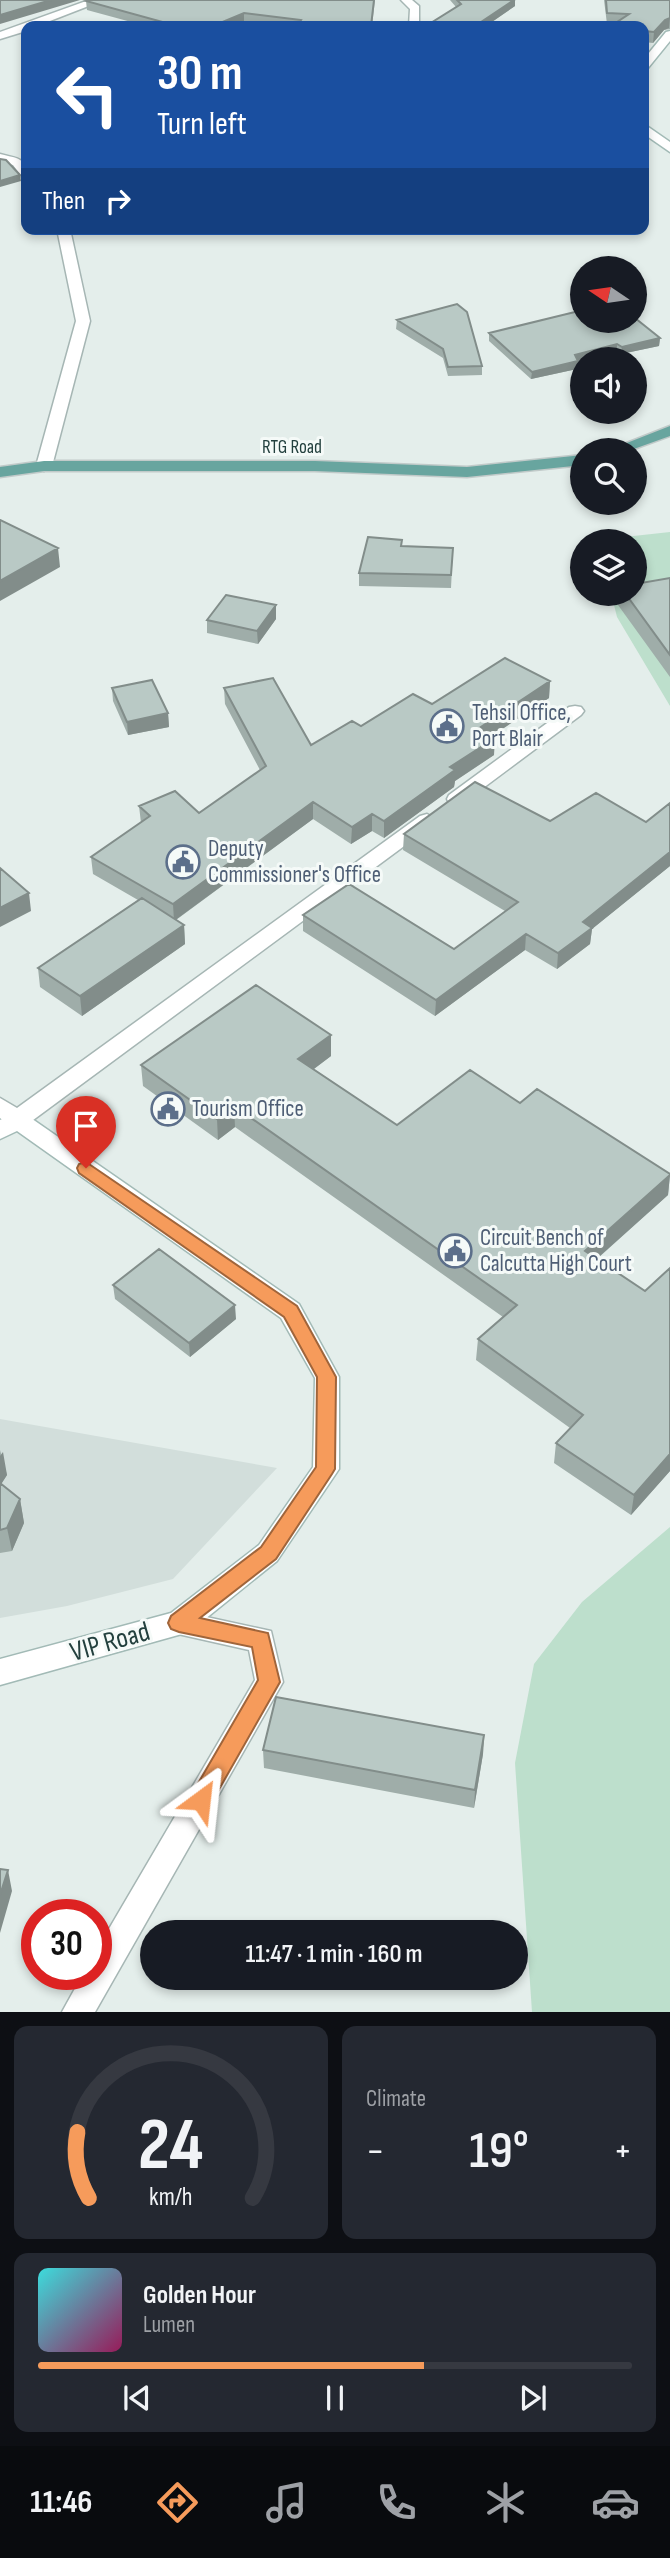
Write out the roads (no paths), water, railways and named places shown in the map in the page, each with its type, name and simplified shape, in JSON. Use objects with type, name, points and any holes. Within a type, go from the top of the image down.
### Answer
[{"type":"main road","points":[[647,439],[670,431]]},
{"type":"main road","name":"RTG Road","points":[[0,472],[44,466],[315,466],[467,471],[570,461]]},
{"type":"street","points":[[43,21],[99,0]]},
{"type":"street","points":[[406,0],[415,8],[414,21]]},
{"type":"street","points":[[0,36],[21,29]]},
{"type":"street","points":[[649,60],[670,34]]},
{"type":"street","points":[[649,132],[670,148]]},
{"type":"street","points":[[0,158],[17,162],[21,167]]},
{"type":"street","points":[[44,466],[83,321],[64,235]]},
{"type":"street","points":[[6,1119],[575,711]]},
{"type":"street","name":"VIP Road","points":[[0,1672],[179,1623],[268,1553],[326,1469],[327,1377],[290,1311],[6,1119]]},
{"type":"street","points":[[78,2012],[269,1682],[261,1640],[179,1623]]},
{"type":"place","name":"Tehsil Office, Port Blair","points":[[447,726]]},
{"type":"place","name":"Deputy Commissioner's Office","points":[[183,862]]},
{"type":"place","name":"Tourism Office","points":[[168,1109]]},
{"type":"place","name":"Circuit Bench of Calcutta High Court","points":[[455,1251]]}]
